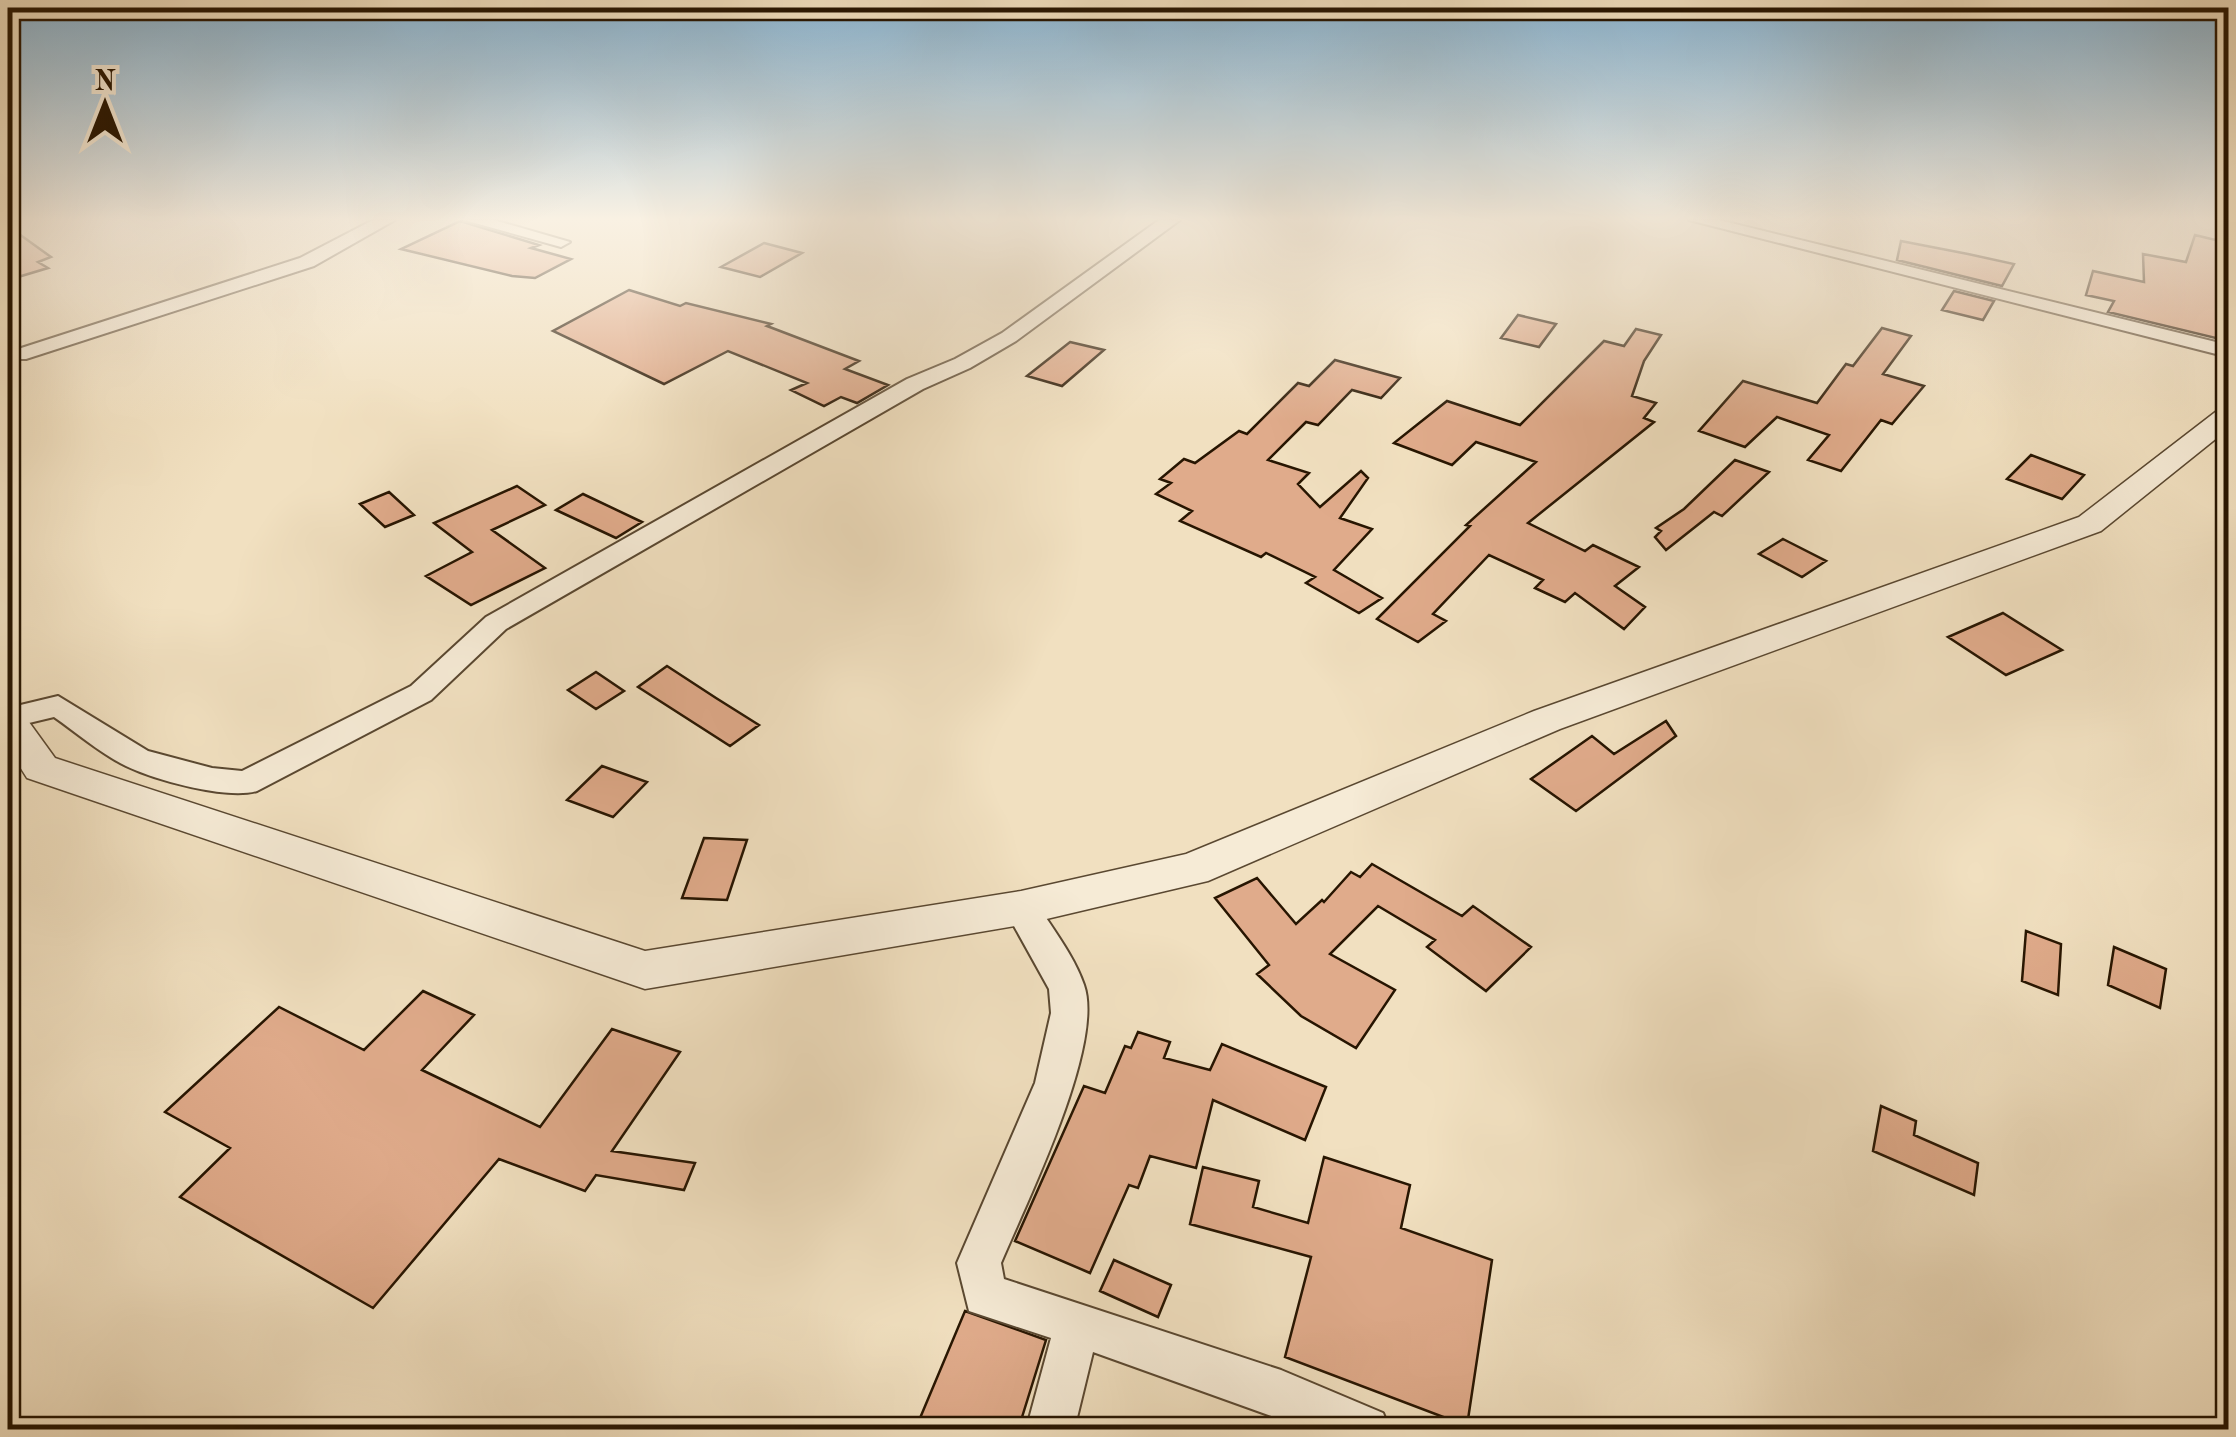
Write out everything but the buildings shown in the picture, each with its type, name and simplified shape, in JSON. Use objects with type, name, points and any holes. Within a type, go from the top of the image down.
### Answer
[{"type":"street","points":[[19,355],[229,287]]},
{"type":"street","points":[[1080,287],[952,372],[915,384],[496,623],[421,693],[246,783],[212,780],[138,758],[58,706],[8,719],[42,768],[645,970],[1020,908],[1193,869],[1546,720],[2090,524],[2228,416]]},
{"type":"street","points":[[1969,287],[2228,351]]},
{"type":"street","points":[[1020,908],[1068,987],[1070,1013],[1055,1084],[978,1263],[985,1294],[1281,1393],[1366,1430]]},
{"type":"street","points":[[1050,1430],[1077,1324]]}]
